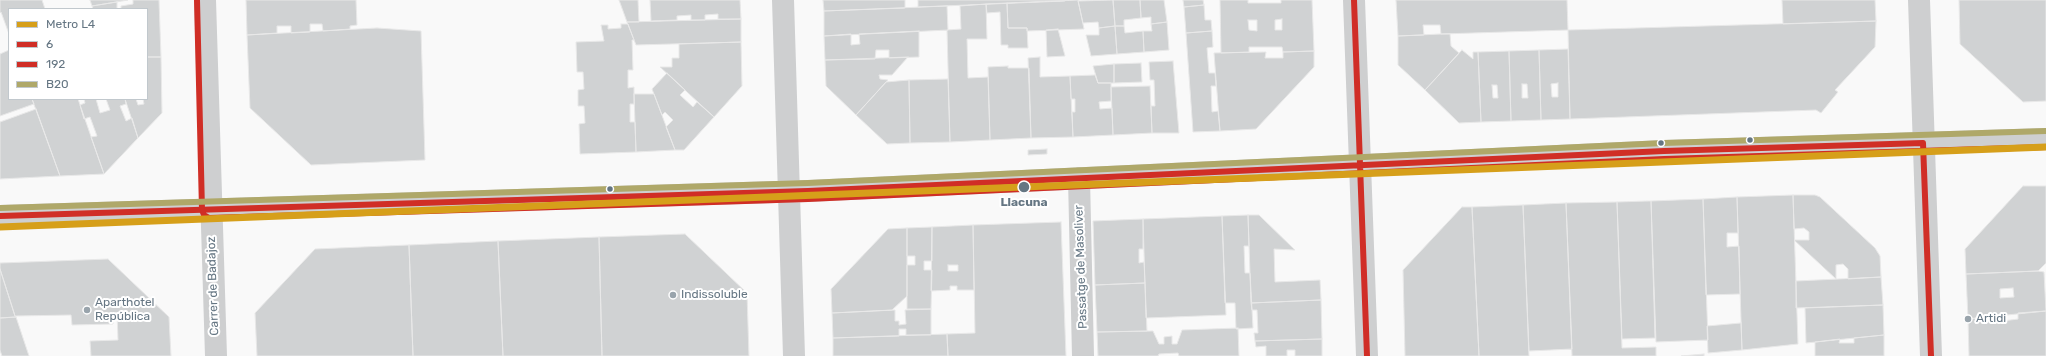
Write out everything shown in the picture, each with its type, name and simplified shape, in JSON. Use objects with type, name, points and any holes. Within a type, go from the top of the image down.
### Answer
[{"type":"street","name":"Carrer de Badajoz","points":[[205,0],[210,210],[216,356]]},
{"type":"street","points":[[784,0],[794,356]]},
{"type":"street","points":[[1354,0],[1367,356]]},
{"type":"street","points":[[1919,0],[1931,356]]},
{"type":"street","points":[[0,216],[790,191],[1361,164],[1749,148],[2046,140]]},
{"type":"street","name":"Passatge de Masoliver","points":[[1079,178],[1083,356]]},
{"type":"building","points":[[0,0],[42,0],[45,8],[8,8],[8,31],[1,12],[0,13]]},
{"type":"building","points":[[90,0],[128,0],[92,6]]},
{"type":"building","points":[[133,0],[159,0],[161,57],[148,57],[148,8],[121,8],[121,6],[133,4]]},
{"type":"building","points":[[246,0],[356,0],[357,25],[350,26],[350,29],[323,31],[322,24],[310,24],[310,32],[291,33],[291,26],[277,26],[277,33],[247,35]]},
{"type":"building","points":[[619,0],[638,0],[639,22],[627,22]]},
{"type":"building","points":[[650,0],[740,0],[741,19],[718,19],[718,14],[705,15],[705,20],[691,20],[691,15],[677,16],[677,20],[651,21]]},
{"type":"building","points":[[823,0],[905,0],[905,8],[824,11]]},
{"type":"building","points":[[918,0],[1065,0],[1065,1],[918,7]]},
{"type":"building","points":[[1078,0],[1084,29],[1027,31],[1027,28],[1008,28],[1007,3]]},
{"type":"building","points":[[1113,0],[1140,0],[1141,18],[1124,20],[1124,26],[1115,26]]},
{"type":"building","points":[[1113,0],[1115,26],[1099,28],[1098,22],[1083,23],[1078,1]]},
{"type":"building","points":[[1140,0],[1164,0],[1167,22],[1151,24],[1151,17],[1141,18]]},
{"type":"building","points":[[1183,0],[1203,0],[1204,5],[1184,7]]},
{"type":"building","points":[[1220,0],[1248,0],[1248,3],[1281,3],[1281,0],[1312,0],[1314,51],[1283,52],[1282,47],[1249,47],[1249,52],[1221,53]],"holes":[[[1282,19],[1282,30],[1275,30],[1275,20]],[[1248,20],[1257,20],[1257,31],[1249,30]]]},
{"type":"building","points":[[1396,0],[1567,0],[1568,30],[1441,34],[1440,25],[1423,25],[1424,35],[1398,36]]},
{"type":"building","points":[[1782,0],[1875,0],[1876,21],[1783,24]]},
{"type":"building","points":[[1959,0],[2046,0],[2046,101],[2023,102],[1960,44]]},
{"type":"building","points":[[117,2],[117,8],[93,8],[92,6]]},
{"type":"building","points":[[1007,3],[1008,28],[1027,28],[1028,48],[1008,48],[1008,45],[1001,45],[1000,12],[987,13],[986,4]]},
{"type":"building","points":[[986,4],[987,39],[967,39],[968,78],[988,77],[990,140],[950,142],[947,30],[961,29],[960,6]]},
{"type":"building","points":[[1204,5],[1205,20],[1211,20],[1212,31],[1186,33],[1184,7]]},
{"type":"building","points":[[947,6],[948,30],[824,36],[824,11]]},
{"type":"building","points":[[741,19],[741,42],[636,45],[627,22]]},
{"type":"building","points":[[1876,21],[1875,47],[1835,90],[1838,92],[1821,113],[1816,110],[1570,119],[1568,30]]},
{"type":"building","points":[[1167,22],[1169,50],[1144,52],[1143,31],[1152,31],[1151,24]]},
{"type":"building","points":[[621,24],[628,24],[634,40],[632,40],[633,70],[628,70],[628,88],[634,87],[634,104],[630,104],[630,122],[635,122],[636,152],[580,154],[579,124],[585,123],[584,106],[578,106],[578,90],[584,89],[583,72],[577,72],[576,42],[604,41],[601,25],[608,25],[608,29],[621,28]]},
{"type":"building","points":[[1115,26],[1124,26],[1125,33],[1143,31],[1144,52],[1117,54]]},
{"type":"building","points":[[1115,26],[1117,54],[1091,56],[1086,35],[1099,35],[1099,28]]},
{"type":"building","points":[[377,28],[421,31],[425,160],[311,165],[250,108],[247,35]]},
{"type":"building","points":[[1058,29],[1065,56],[1047,57],[1046,30]]},
{"type":"building","points":[[919,31],[919,57],[889,58],[889,50],[876,50],[875,59],[825,60],[824,36],[851,34],[851,45],[860,44],[859,34]]},
{"type":"building","points":[[1212,31],[1213,47],[1207,48],[1209,73],[1215,73],[1216,86],[1211,86],[1212,112],[1218,111],[1220,131],[1193,132],[1186,33]]},
{"type":"building","points":[[1450,34],[1451,46],[1459,53],[1425,90],[1398,65],[1398,36]]},
{"type":"building","points":[[741,42],[742,86],[714,117],[660,67],[672,67],[672,58],[679,58],[679,44]]},
{"type":"building","points":[[1568,49],[1570,119],[1541,120],[1539,50]],"holes":[[[1558,83],[1558,97],[1552,97],[1551,84]]]},
{"type":"building","points":[[8,50],[8,100],[32,100],[34,104],[0,116],[0,54]]},
{"type":"building","points":[[1462,50],[1473,59],[1473,52],[1478,52],[1481,122],[1459,123],[1425,90]]},
{"type":"building","points":[[1539,50],[1541,120],[1511,121],[1509,51]],"holes":[[[1522,84],[1527,84],[1528,98],[1522,98]]]},
{"type":"building","points":[[1314,51],[1314,67],[1256,129],[1220,131],[1214,53],[1266,52],[1265,58],[1283,58],[1283,52]]},
{"type":"building","points":[[1509,51],[1511,121],[1481,122],[1478,52]],"holes":[[[1492,85],[1497,85],[1498,98],[1493,98]]]},
{"type":"building","points":[[148,57],[161,57],[162,113],[138,138],[125,100],[136,100],[138,105],[144,104],[143,100],[148,100]]},
{"type":"building","points":[[908,57],[892,75],[879,75],[880,79],[888,80],[856,115],[826,86],[825,60]]},
{"type":"building","points":[[1040,57],[1040,77],[1070,76],[1073,137],[1031,138],[1028,58]]},
{"type":"building","points":[[1173,61],[1179,133],[1152,133],[1151,106],[1155,106],[1154,80],[1150,80],[1149,62]]},
{"type":"building","points":[[1141,63],[1142,82],[1114,83],[1114,64]]},
{"type":"building","points":[[1114,64],[1114,83],[1098,83],[1093,66]]},
{"type":"building","points":[[1008,66],[1008,68],[1029,68],[1031,138],[990,140],[988,67]]},
{"type":"building","points":[[667,73],[685,90],[680,95],[693,107],[697,102],[714,117],[684,150],[675,150],[666,127],[673,120],[665,112],[662,115],[652,89]]},
{"type":"building","points":[[1095,75],[1098,83],[1111,83],[1111,101],[1099,102],[1100,109],[1112,108],[1113,135],[1073,137],[1072,112],[1075,112],[1075,99],[1071,99],[1070,76]]},
{"type":"building","points":[[948,79],[950,142],[910,143],[909,80]]},
{"type":"building","points":[[909,80],[910,143],[887,144],[856,115],[886,82]]},
{"type":"building","points":[[1150,86],[1152,133],[1113,135],[1111,87]]},
{"type":"building","points":[[634,94],[654,94],[675,150],[636,152]]},
{"type":"building","points":[[32,100],[78,100],[104,174],[60,176]]},
{"type":"building","points":[[84,100],[96,100],[100,113],[110,110],[106,100],[125,100],[126,104],[120,106],[126,121],[132,118],[138,138],[104,174],[91,137],[97,136],[90,117],[84,119],[80,105],[85,103]]},
{"type":"building","points":[[36,109],[60,176],[0,179],[0,122]]},
{"type":"building","points":[[1047,149],[1047,154],[1028,155],[1028,150]]},
{"type":"building","points":[[2023,186],[2046,186],[2046,263],[2038,271],[1966,274],[1965,249]]},
{"type":"building","points":[[1793,195],[1815,195],[1820,197],[1875,248],[1880,256],[1881,277],[1848,279],[1848,269],[1843,264],[1836,265],[1836,279],[1794,240],[1809,240],[1809,232],[1804,228],[1794,229]]},
{"type":"building","points":[[1793,195],[1798,344],[1742,350],[1737,197]]},
{"type":"building","points":[[1737,197],[1738,233],[1727,233],[1727,247],[1739,246],[1740,294],[1706,295],[1703,199]]},
{"type":"building","points":[[1703,199],[1708,340],[1656,342],[1651,201]]},
{"type":"building","points":[[1651,201],[1655,338],[1622,339],[1617,202]]},
{"type":"building","points":[[1617,202],[1622,348],[1656,347],[1656,356],[1572,356],[1566,203]]},
{"type":"building","points":[[1566,203],[1572,349],[1529,351],[1523,205]]},
{"type":"building","points":[[1523,205],[1529,356],[1479,356],[1472,207]]},
{"type":"building","points":[[1462,207],[1472,207],[1479,356],[1405,356],[1403,270]]},
{"type":"building","points":[[1248,215],[1259,215],[1295,250],[1274,249],[1275,282],[1320,280],[1321,300],[1251,303]]},
{"type":"building","points":[[1248,215],[1249,246],[1244,246],[1245,273],[1250,273],[1253,328],[1236,329],[1235,303],[1225,303],[1222,216]]},
{"type":"building","points":[[1222,216],[1226,315],[1146,318],[1143,219]]},
{"type":"building","points":[[1143,219],[1143,249],[1139,249],[1139,263],[1144,262],[1145,283],[1095,285],[1093,221]]},
{"type":"building","points":[[1061,222],[1066,356],[948,356],[947,334],[975,333],[973,225]]},
{"type":"building","points":[[973,225],[974,290],[957,290],[957,286],[950,286],[950,290],[931,291],[932,227]],"holes":[[[948,265],[958,265],[958,271],[948,271]]]},
{"type":"building","points":[[932,227],[932,261],[924,261],[924,270],[932,270],[931,309],[907,309],[907,265],[915,265],[915,256],[907,256],[907,228]]},
{"type":"building","points":[[907,228],[907,296],[892,310],[832,313],[831,289],[888,229]]},
{"type":"building","name":"Indissoluble","points":[[685,234],[747,293],[749,356],[602,356],[599,237]]},
{"type":"building","points":[[599,237],[602,356],[503,356],[498,241]]},
{"type":"building","points":[[498,241],[503,356],[413,356],[409,245]]},
{"type":"building","points":[[409,245],[413,356],[257,356],[255,313],[315,249]]},
{"type":"building","name":"Aparthotel República","points":[[108,259],[169,317],[171,356],[91,356],[90,341],[118,340],[117,313],[113,313],[113,324],[72,325],[71,315],[15,316],[0,269],[0,263]]},
{"type":"building","points":[[0,269],[15,316],[16,317],[0,318]]},
{"type":"building","points":[[2044,272],[2046,311],[1968,319],[1966,274]],"holes":[[[2013,288],[2014,297],[2000,298],[2000,289]]]},
{"type":"building","points":[[1881,277],[1883,305],[1796,308],[1796,281]]},
{"type":"building","points":[[1145,283],[1147,331],[1097,332],[1095,285]]},
{"type":"building","points":[[1321,300],[1322,339],[1255,341],[1254,333],[1258,333],[1257,310],[1252,310],[1251,303]]},
{"type":"building","points":[[1883,305],[1884,335],[1806,343],[1805,308]]},
{"type":"building","points":[[931,309],[931,335],[906,335],[906,329],[899,329],[899,336],[833,338],[832,313],[895,310],[895,321],[899,321],[899,325],[906,324],[905,310]]},
{"type":"building","points":[[2046,311],[2046,356],[1969,356],[1968,319],[2002,315],[2003,321],[2018,319],[2018,313]]},
{"type":"building","points":[[16,317],[29,356],[2,356],[0,350],[0,318]]},
{"type":"building","points":[[1741,323],[1742,350],[1708,353],[1707,326]]},
{"type":"building","points":[[1238,328],[1239,356],[1179,356],[1178,353],[1159,354],[1158,356],[1098,356],[1097,332],[1153,331],[1159,344],[1164,344],[1164,337],[1172,336],[1172,344],[1177,344],[1182,330]]},
{"type":"building","points":[[947,334],[948,356],[833,356],[833,338]]},
{"type":"building","points":[[1884,335],[1884,356],[1815,356],[1815,342],[1840,339],[1839,343],[1854,343],[1854,338]]},
{"type":"building","points":[[1322,339],[1322,356],[1295,356],[1295,350],[1287,350],[1287,356],[1266,356],[1266,346],[1256,347],[1255,341]]},
{"type":"building","points":[[1704,354],[1704,356],[1681,356]]},
{"type":"metro line","name":"L4","points":[[0,227],[2046,147]]},
{"type":"transit line","name":"192","points":[[197,0],[202,210],[204,215],[209,218],[808,199],[1664,159],[2046,147]]},
{"type":"transit line","name":"6","points":[[1354,0],[1367,356]]},
{"type":"transit line","name":"B20","points":[[0,208],[808,183],[1664,143],[2046,131]]},
{"type":"transit line","name":"6","points":[[0,216],[808,191],[1664,151],[1923,143],[1931,356]]},
{"type":"place","name":"Llacuna","points":[[1024,187]]},
{"type":"place","name":"Indissoluble","points":[[673,295]]},
{"type":"place","name":"Aparthotel República","points":[[87,310]]},
{"type":"place","name":"Artidi","points":[[1968,319]]}]
